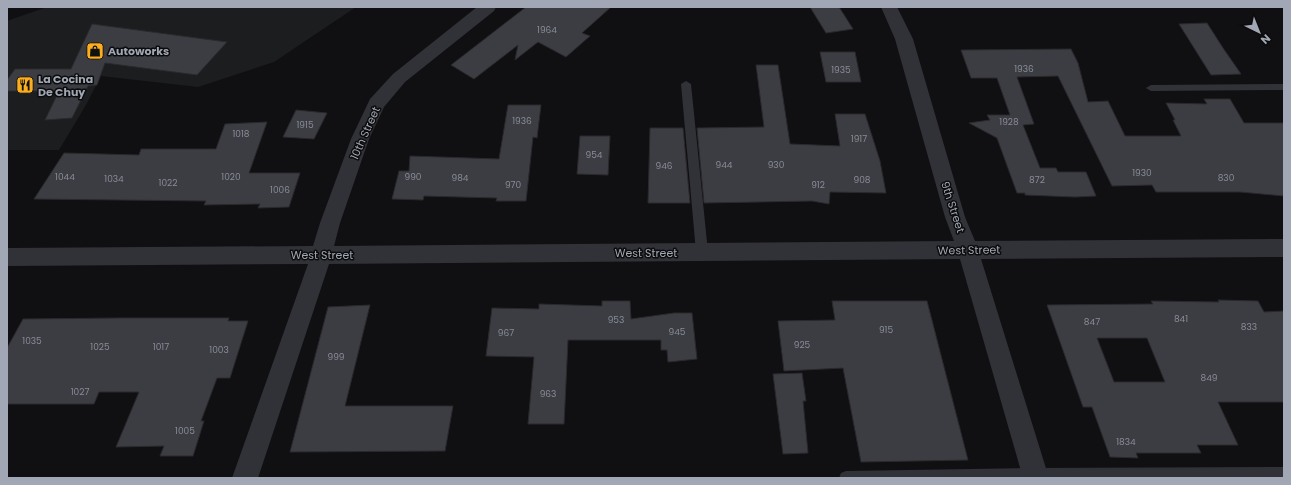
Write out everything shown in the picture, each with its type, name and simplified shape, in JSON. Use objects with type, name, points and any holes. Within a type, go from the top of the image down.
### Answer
[{"type":"street","name":"10th Street","points":[[245,478],[321,256],[330,222],[360,139],[376,104],[399,78],[488,7]]},
{"type":"street","name":"9th Street","points":[[889,7],[904,39],[955,216],[968,250],[1035,476]]},
{"type":"street","name":"West Street","points":[[7,257],[321,256],[1284,248]]},
{"type":"lane","points":[[686,84],[702,252]]},
{"type":"lane","points":[[1151,88],[1284,86]]},
{"type":"lane","points":[[846,478],[1284,474]]},
{"type":"shaded area","points":[[47,7],[356,7],[274,62],[198,87],[101,76],[86,105],[59,150],[7,150],[7,21]]},
{"type":"building","points":[[526,7],[611,7],[582,33],[590,36],[566,57],[538,42],[515,60],[518,45],[474,79],[451,65]]},
{"type":"building","points":[[810,7],[839,7],[853,29],[826,33]]},
{"type":"building","points":[[1207,23],[1241,74],[1211,75],[1179,24]]},
{"type":"building","points":[[92,24],[227,42],[197,75],[105,63],[97,85],[88,86],[72,118],[45,120],[59,91],[7,91],[7,80],[15,69],[71,69]]},
{"type":"building","points":[[1071,49],[1078,63],[1088,102],[1108,101],[1125,136],[1181,136],[1166,103],[1207,104],[1204,99],[1230,99],[1244,123],[1284,123],[1284,196],[1240,192],[1156,192],[1152,185],[1112,186],[1058,76],[1017,77],[1034,124],[1023,125],[1040,168],[1056,168],[1058,172],[1086,172],[1096,196],[1075,197],[1025,195],[1025,193],[1017,193],[997,138],[969,123],[990,120],[987,115],[1010,115],[997,78],[971,78],[961,50]]},
{"type":"building","points":[[820,52],[855,52],[861,82],[826,82]]},
{"type":"building","points":[[756,65],[778,65],[790,144],[840,146],[835,114],[865,114],[880,161],[886,193],[830,192],[829,204],[812,201],[704,203],[697,128],[764,127]]},
{"type":"building","points":[[508,105],[541,105],[537,138],[533,137],[526,201],[496,201],[497,198],[424,196],[423,200],[392,199],[399,171],[409,171],[410,156],[499,159]]},
{"type":"building","points":[[296,110],[327,113],[314,139],[283,137]]},
{"type":"building","points":[[267,122],[249,173],[300,173],[289,207],[258,208],[260,204],[204,205],[206,201],[34,199],[64,153],[139,155],[141,149],[216,149],[225,124]]},
{"type":"building","points":[[650,128],[683,128],[690,203],[648,203]]},
{"type":"building","points":[[580,136],[610,136],[608,175],[577,174]]},
{"type":"building","points":[[1218,300],[1258,301],[1264,312],[1284,311],[1284,402],[1218,402],[1238,445],[1197,445],[1201,453],[1136,453],[1138,458],[1110,457],[1092,407],[1083,407],[1047,305],[1153,304],[1151,301],[1219,302]],"holes":[[[1097,338],[1147,338],[1165,382],[1114,382]]]},
{"type":"building","points":[[602,301],[630,301],[631,319],[674,313],[692,313],[697,359],[668,362],[667,350],[661,350],[661,340],[568,340],[564,424],[528,424],[534,357],[486,356],[492,308],[539,309],[539,304],[602,306]]},
{"type":"building","points":[[832,301],[927,301],[968,460],[861,462],[843,368],[784,371],[778,321],[835,320]]},
{"type":"building","points":[[370,305],[345,406],[453,406],[445,451],[290,452],[328,307]]},
{"type":"building","points":[[229,318],[228,321],[248,321],[230,378],[217,378],[201,421],[204,421],[193,456],[160,456],[164,446],[116,447],[139,392],[99,392],[94,404],[7,404],[7,348],[23,319]]},
{"type":"building","points":[[802,373],[806,401],[803,401],[808,453],[783,454],[773,374]]},
{"type":"place","name":"Autoworks","points":[[95,51]]},
{"type":"place","name":"La Cocina De Chuy","points":[[25,85]]}]
